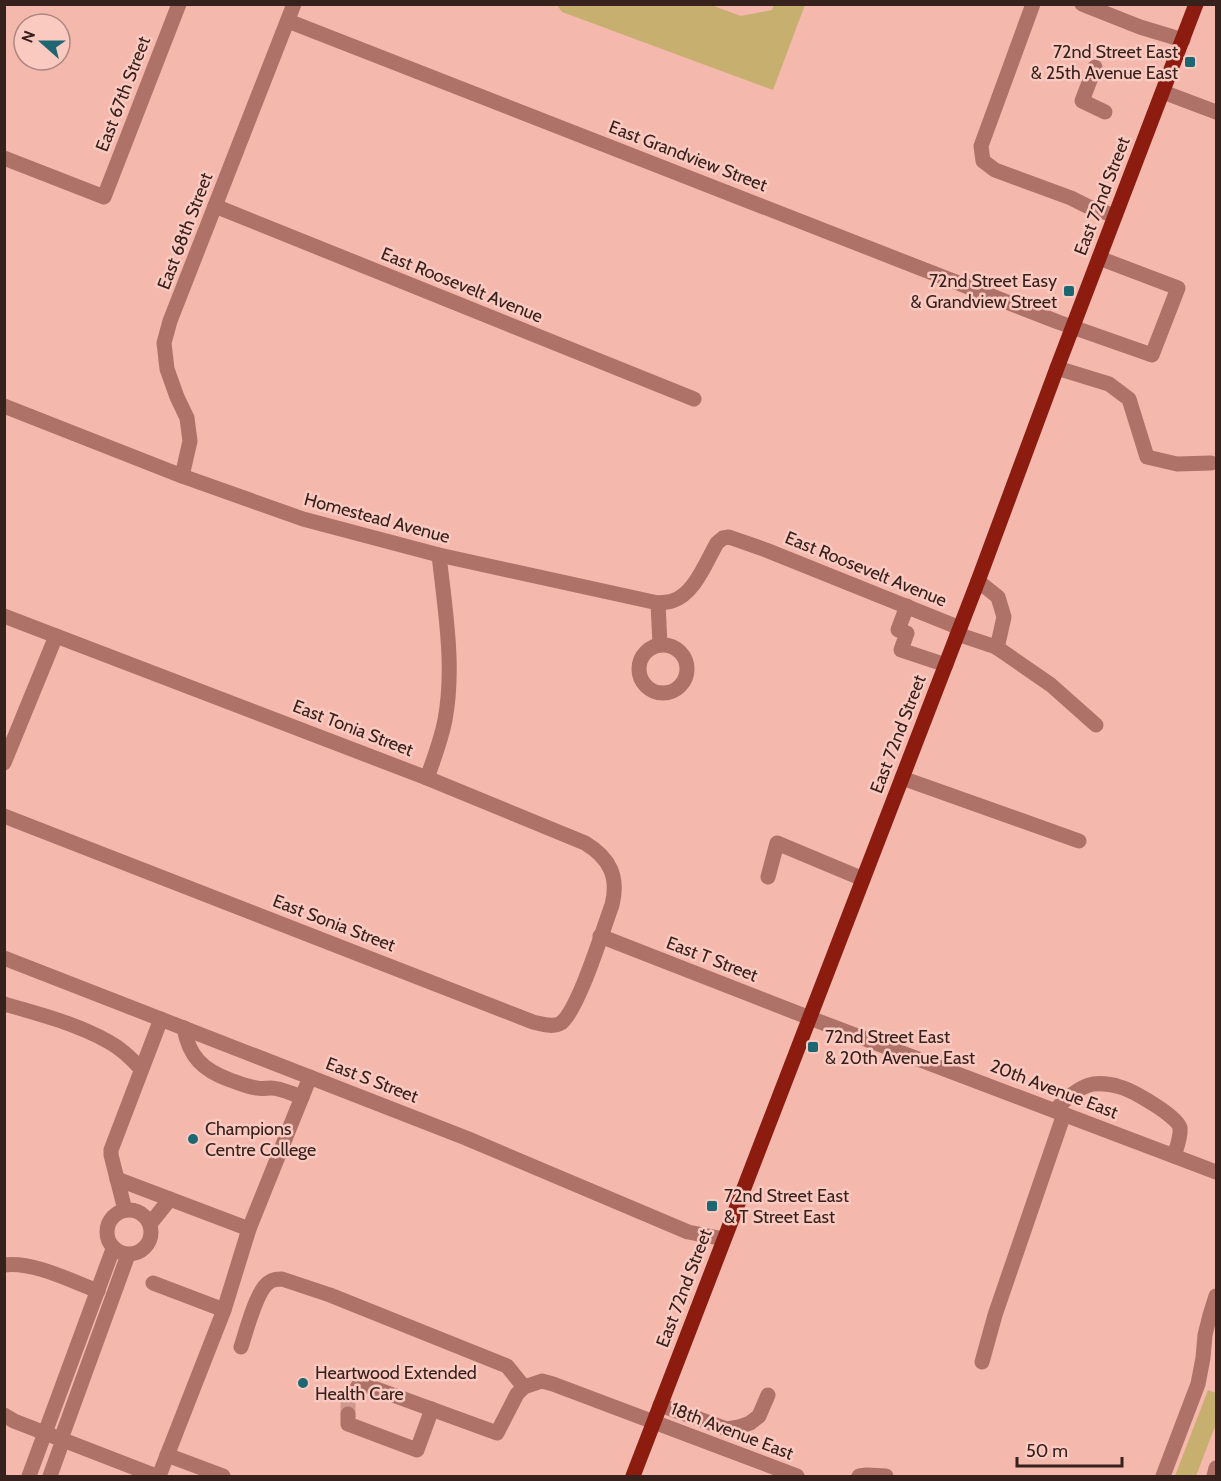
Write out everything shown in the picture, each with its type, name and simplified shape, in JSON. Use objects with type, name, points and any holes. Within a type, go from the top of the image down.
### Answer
[{"type":"main road","name":"East 72nd Street","points":[[633,1476],[946,665],[1196,4]]},
{"type":"street","name":"East 67th Street","points":[[4,158],[104,197],[179,4]]},
{"type":"street","name":"East 68th Street","points":[[182,476],[190,441],[187,418],[167,369],[164,343],[170,321],[294,4]]},
{"type":"street","points":[[1033,4],[981,146],[983,161],[994,170],[1115,216]]},
{"type":"street","points":[[1082,4],[1110,10],[1140,27],[1183,40]]},
{"type":"street","name":"East Grandview Street","points":[[288,21],[1073,328],[1152,355],[1178,288],[1099,258]]},
{"type":"street","points":[[1095,67],[1082,101],[1105,112]]},
{"type":"street","points":[[1163,92],[1216,112]]},
{"type":"street","name":"East Roosevelt Avenue","points":[[215,206],[694,399]]},
{"type":"street","points":[[1057,368],[1109,384],[1129,399],[1147,457],[1177,464],[1211,463]]},
{"type":"street","name":"Homestead Avenue","points":[[4,406],[182,476],[303,519],[439,555],[658,603]]},
{"type":"street","name":"East Roosevelt Avenue","points":[[658,603],[670,602],[682,597],[691,589],[717,543],[723,538],[736,538],[907,606],[997,648],[1052,685],[1096,725]]},
{"type":"street","points":[[427,778],[444,722],[449,678],[439,555]]},
{"type":"street","points":[[978,581],[998,597],[1004,617],[997,648]]},
{"type":"street","points":[[658,603],[660,645]]},
{"type":"street","points":[[907,606],[898,630],[907,633],[901,650],[946,665]]},
{"type":"street","name":"East Tonia Street","points":[[4,616],[427,778],[585,843],[605,859],[614,882],[615,894],[600,936]]},
{"type":"street","points":[[4,763],[56,636]]},
{"type":"street","points":[[902,778],[1079,841]]},
{"type":"street","name":"East Sonia Street","points":[[4,816],[534,1022],[547,1025],[557,1025],[569,1013],[579,996],[600,936]]},
{"type":"street","points":[[768,877],[777,843],[863,879]]},
{"type":"street","name":"East T Street","points":[[600,936],[810,1018]]},
{"type":"street","name":"East S Street","points":[[4,958],[466,1138],[688,1232],[724,1239]]},
{"type":"street","points":[[4,1004],[62,1021],[109,1042],[141,1069]]},
{"type":"street","points":[[125,1210],[111,1149],[160,1018]]},
{"type":"street","name":"20th Avenue East","points":[[810,1018],[1216,1172]]},
{"type":"street","points":[[184,1028],[192,1054],[209,1071],[254,1088],[272,1088],[302,1097]]},
{"type":"street","points":[[4,1415],[46,1434],[157,1476],[224,1310],[249,1229],[310,1077]]},
{"type":"street","points":[[982,1362],[1059,1112],[1078,1090],[1090,1084],[1105,1083],[1122,1087],[1174,1119],[1180,1129],[1174,1156]]},
{"type":"street","points":[[117,1179],[249,1229]]},
{"type":"street","points":[[150,1224],[170,1199]]},
{"type":"street","points":[[133,1210],[140,1213],[150,1224],[151,1232],[147,1246],[135,1254],[120,1253],[109,1243],[106,1229],[118,1212],[133,1210]]},
{"type":"street","points":[[29,1476],[113,1249]]},
{"type":"street","points":[[50,1476],[128,1255]]},
{"type":"street","points":[[4,1265],[12,1264],[45,1270],[98,1291]]},
{"type":"street","points":[[241,1347],[263,1287],[275,1279],[282,1279],[330,1295],[507,1366],[524,1387],[517,1394],[497,1433],[360,1383],[355,1391]]},
{"type":"street","points":[[153,1283],[224,1310]]},
{"type":"street","points":[[1163,1476],[1198,1384],[1205,1335],[1216,1296]]},
{"type":"street","name":"18th Avenue East","points":[[524,1387],[542,1381],[553,1384],[797,1476]]},
{"type":"street","points":[[660,1405],[727,1429],[750,1423],[759,1416],[768,1395]]},
{"type":"street","points":[[348,1414],[348,1424],[417,1450],[432,1409]]},
{"type":"street","points":[[167,1455],[223,1476]]},
{"type":"street","points":[[1214,1476],[1216,1468]]},
{"type":"street","points":[[859,1476],[886,1476]]},
{"type":"shaded area","points":[[557,5],[711,5],[741,16],[772,10],[774,5],[805,5],[773,90],[562,12]]},
{"type":"shaded area","points":[[1208,1390],[1216,1393],[1216,1424],[1196,1476],[1175,1476]]},
{"type":"tunnel","points":[[348,1414],[348,1401],[355,1391]]},
{"type":"place","name":"72nd Street East & 25th Avenue East","points":[[1190,62]]},
{"type":"place","name":"72nd Street Easy & Grandview Street","points":[[1069,291]]},
{"type":"place","name":"72nd Street East & 20th Avenue East","points":[[813,1047]]},
{"type":"place","name":"Champions Centre College","points":[[193,1139]]},
{"type":"place","name":"72nd Street East & T Street East","points":[[712,1206]]},
{"type":"place","name":"Heartwood Extended Health Care","points":[[303,1383]]}]
